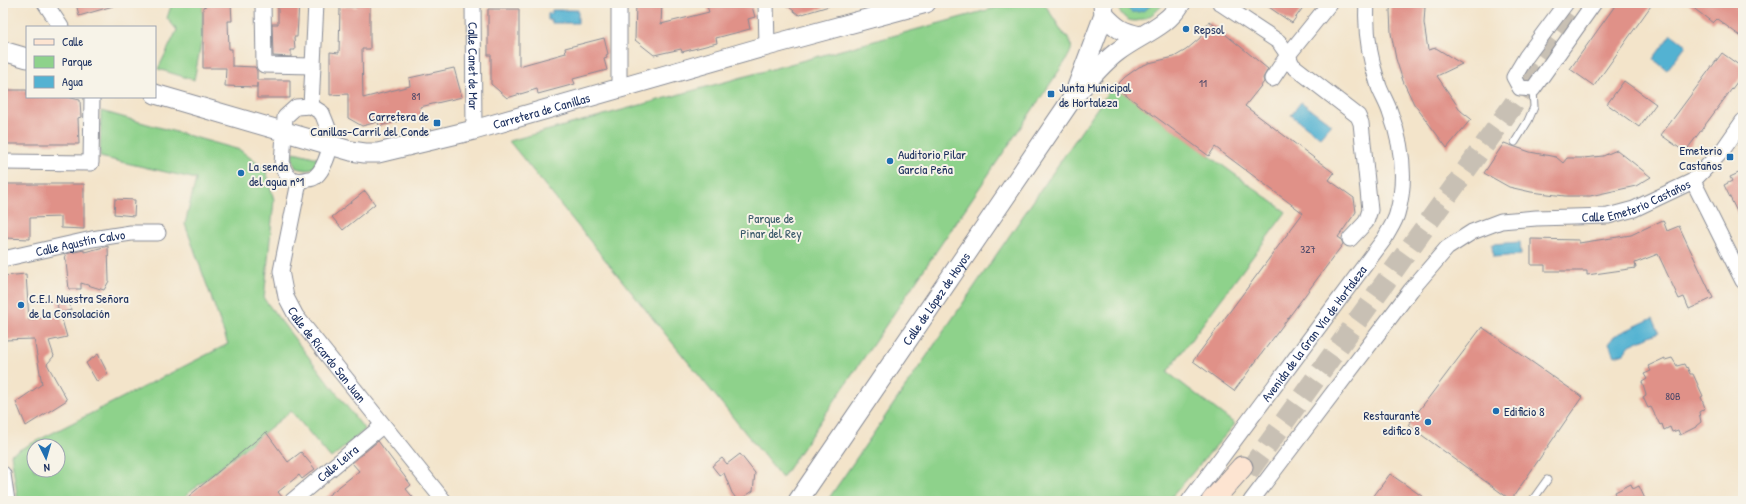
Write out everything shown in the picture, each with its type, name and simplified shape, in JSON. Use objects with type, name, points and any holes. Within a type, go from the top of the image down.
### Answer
[{"type":"main road","points":[[1212,501],[1245,470],[1228,501]]},
{"type":"street","points":[[45,3],[59,26]]},
{"type":"street","points":[[263,3],[264,65],[313,66]]},
{"type":"street","points":[[310,106],[316,3]]},
{"type":"street","name":"Calle Canet de Mar","points":[[473,3],[474,130]]},
{"type":"street","points":[[619,3],[619,89]]},
{"type":"street","points":[[766,3],[767,46]]},
{"type":"street","name":"Carretera de Canillas","points":[[156,94],[331,145],[365,153],[378,153],[474,130],[767,46],[926,3]]},
{"type":"street","name":"Calle de López de Hoyos","points":[[798,501],[1074,96],[1112,56],[1140,36],[1163,23],[1173,14],[1180,3]]},
{"type":"street","points":[[1220,3],[1279,42],[1288,55],[1292,65],[1358,116],[1361,123],[1370,210],[1366,222],[1350,239]]},
{"type":"street","points":[[1272,80],[1288,55],[1330,3]]},
{"type":"street","name":"Avenida de la Gran Vía de Hortaleza","points":[[1189,501],[1385,238],[1397,214],[1402,190],[1401,152],[1390,110],[1379,88],[1372,65],[1368,39],[1367,3]]},
{"type":"street","points":[[1566,3],[1526,56],[1514,77],[1520,88],[1532,88],[1587,6]]},
{"type":"street","points":[[1100,8],[1113,25],[1123,32],[1140,36]]},
{"type":"street","name":"Calle de López de Hoyos","points":[[1074,96],[1100,8]]},
{"type":"street","points":[[3,51],[26,58]]},
{"type":"street","points":[[3,162],[91,164],[92,98]]},
{"type":"street","points":[[310,106],[322,113],[329,130],[331,145],[322,168],[315,177],[299,182],[291,178],[285,172],[282,165],[285,117],[296,107],[310,106]]},
{"type":"street","name":"Calle Emeterio Castaños","points":[[1251,501],[1411,290],[1447,248],[1472,232],[1501,221],[1536,218],[1608,216],[1634,210],[1693,180],[1722,151],[1743,121]]},
{"type":"street","points":[[1693,180],[1743,281]]},
{"type":"street","name":"Calle de Ricardo San Juan","points":[[299,182],[281,271],[286,297],[296,316],[382,426],[444,501]]},
{"type":"street","name":"Calle Agustín Calvo","points":[[3,258],[92,239],[131,233],[158,233]]},
{"type":"street","name":"Calle Leira","points":[[292,501],[382,426]]},
{"type":"street","points":[[3,474],[7,501]]},
{"type":"lane","points":[[1515,142],[1528,121],[1534,107],[1532,88]]},
{"type":"lane","points":[[1532,501],[1547,480]]},
{"type":"green space","points":[[172,3],[206,3],[203,7],[202,39],[194,80],[158,69],[177,30],[167,18]]},
{"type":"green space","name":"Parque de Pinar del Rey","points":[[1013,3],[1044,3],[1071,43],[1069,55],[782,478],[509,141]]},
{"type":"green space","points":[[1117,3],[1164,3],[1159,9],[1145,18],[1138,21],[1132,21],[1125,18],[1120,12]]},
{"type":"green space","points":[[1113,85],[1286,212],[1167,372],[1235,424],[1168,501],[827,501]]},
{"type":"green space","points":[[101,111],[240,150],[266,170],[274,200],[264,299],[365,430],[331,458],[291,411],[179,501],[18,501],[11,454],[26,446],[26,478],[66,478],[66,438],[43,438],[228,344],[185,224],[196,179],[100,157]]},
{"type":"green space","points":[[294,152],[318,158],[314,167],[307,170],[296,168],[293,160]]},
{"type":"water","points":[[1125,3],[1153,3],[1144,10],[1131,12]]},
{"type":"water","points":[[552,10],[578,10],[578,23],[552,23],[552,20],[548,20],[548,13],[552,14]]},
{"type":"water","points":[[1671,34],[1686,45],[1667,70],[1653,59]]},
{"type":"water","points":[[1301,102],[1331,124],[1320,137],[1291,115]]},
{"type":"water","points":[[1520,242],[1521,255],[1493,257],[1492,244]]},
{"type":"water","points":[[1653,318],[1659,332],[1630,345],[1624,353],[1615,356],[1609,343],[1614,336]]},
{"type":"building","points":[[76,3],[112,3],[113,6],[79,16]]},
{"type":"building","points":[[231,3],[232,21],[228,21],[229,49],[232,49],[232,66],[255,67],[257,71],[257,80],[290,80],[290,98],[257,98],[257,87],[225,86],[226,68],[203,68],[203,7],[206,5]]},
{"type":"building","points":[[278,3],[299,3],[297,37],[294,37],[295,50],[291,50],[291,57],[273,56],[272,24],[278,24]]},
{"type":"building","points":[[357,3],[370,3],[370,49],[362,49],[363,98],[410,86],[409,78],[454,68],[462,97],[420,107],[422,116],[379,126],[378,122],[362,126],[348,118],[348,94],[330,95],[330,52],[339,53],[340,7],[357,7]]},
{"type":"building","points":[[636,3],[662,3],[661,24],[709,12],[707,6],[719,3],[751,3],[755,17],[748,19],[750,29],[716,38],[717,43],[682,52],[681,49],[654,55],[635,40]]},
{"type":"building","points":[[784,3],[828,3],[829,6],[799,15]]},
{"type":"building","points":[[1263,3],[1306,3],[1292,23]]},
{"type":"building","points":[[1391,3],[1419,3],[1425,7],[1424,23],[1428,50],[1436,48],[1462,64],[1437,76],[1461,111],[1471,119],[1447,148],[1414,104],[1403,81],[1396,59],[1391,33]]},
{"type":"building","points":[[1617,3],[1653,3],[1594,86],[1570,69]]},
{"type":"building","points":[[1687,3],[1743,3],[1743,38],[1717,19],[1713,23]]},
{"type":"building","points":[[488,9],[519,9],[519,66],[566,53],[565,48],[604,38],[608,54],[606,55],[607,58],[604,59],[607,70],[573,79],[575,84],[538,94],[537,89],[507,98],[491,84],[491,55],[488,55]]},
{"type":"building","points":[[1209,21],[1268,69],[1263,78],[1264,82],[1245,106],[1334,173],[1329,180],[1354,198],[1356,212],[1338,237],[1341,239],[1343,244],[1234,391],[1193,361],[1303,213],[1215,147],[1209,156],[1115,87],[1125,77],[1139,67],[1174,57],[1186,50],[1200,38]]},
{"type":"building","points":[[1722,53],[1743,68],[1743,74],[1685,152],[1661,135]]},
{"type":"building","points":[[1624,81],[1656,104],[1639,127],[1607,104]]},
{"type":"building","points":[[3,90],[26,90],[26,98],[71,98],[80,100],[81,117],[78,118],[79,144],[3,144]]},
{"type":"building","points":[[1504,143],[1530,152],[1556,157],[1563,163],[1567,158],[1603,156],[1617,150],[1651,177],[1636,186],[1590,196],[1565,196],[1531,192],[1509,187],[1484,173]]},
{"type":"building","points":[[1743,171],[1743,224],[1724,185],[1732,181],[1730,177]]},
{"type":"building","points":[[4,184],[84,184],[84,229],[61,228],[61,217],[30,218],[30,239],[4,238]]},
{"type":"building","points":[[365,191],[375,204],[343,230],[332,217]]},
{"type":"building","points":[[115,199],[135,200],[134,216],[114,214]]},
{"type":"building","points":[[1663,220],[1667,231],[1679,226],[1713,298],[1689,309],[1684,297],[1679,299],[1658,254],[1635,263],[1636,268],[1587,275],[1587,271],[1545,271],[1545,265],[1531,265],[1531,239],[1579,240],[1579,243],[1631,235]]},
{"type":"building","points":[[108,246],[109,281],[104,290],[81,283],[81,289],[69,289],[65,254],[84,250],[84,252]]},
{"type":"building","points":[[26,274],[29,320],[59,313],[56,299],[68,296],[71,310],[60,313],[67,337],[49,341],[54,356],[47,364],[67,400],[26,426],[16,402],[42,384],[34,339],[4,340],[3,276]]},
{"type":"building","name":"Edificio 8","points":[[1482,327],[1582,397],[1511,500],[1408,425]]},
{"type":"building","points":[[98,354],[108,374],[97,382],[86,363]]},
{"type":"building","points":[[1665,358],[1665,360],[1672,358],[1677,366],[1684,364],[1686,368],[1687,367],[1690,374],[1693,374],[1703,396],[1701,397],[1705,408],[1699,412],[1701,422],[1696,427],[1680,435],[1678,430],[1672,432],[1670,427],[1664,430],[1662,424],[1660,425],[1651,407],[1648,408],[1643,397],[1646,395],[1642,382],[1647,379],[1644,374],[1651,371],[1648,366]]},
{"type":"building","points":[[266,432],[288,462],[301,452],[315,469],[302,479],[299,475],[278,492],[283,498],[283,501],[183,501]]},
{"type":"building","points":[[378,441],[411,485],[406,489],[416,501],[321,501],[359,471],[352,463]]},
{"type":"building","points":[[740,454],[755,473],[753,491],[738,501],[732,493],[724,473],[720,476],[712,466],[722,458],[727,464]]},
{"type":"building","points":[[1390,474],[1429,501],[1370,501]]},
{"type":"building","points":[[1631,484],[1633,489],[1639,486],[1646,501],[1609,501],[1617,497],[1615,492]]},
{"type":"tunnel","points":[[1520,80],[1576,3]]},
{"type":"tunnel","points":[[1248,472],[1537,72]]},
{"type":"place","name":"Repsol","points":[[1186,29]]},
{"type":"place","name":"Junta Municipal de Hortaleza","points":[[1051,94]]},
{"type":"place","name":"Carretera de Canillas-Carril del Conde","points":[[437,123]]},
{"type":"place","name":"Emeterio Castaños","points":[[1730,157]]},
{"type":"place","name":"Auditorio Pilar García Peña","points":[[890,161]]},
{"type":"place","name":"La senda del agua nº1","points":[[241,173]]},
{"type":"place","name":"C.E.I. Nuestra Señora de la Consolación","points":[[21,305]]},
{"type":"place","name":"Edificio 8","points":[[1496,411]]},
{"type":"place","name":"Restaurante edifico 8","points":[[1428,422]]}]
